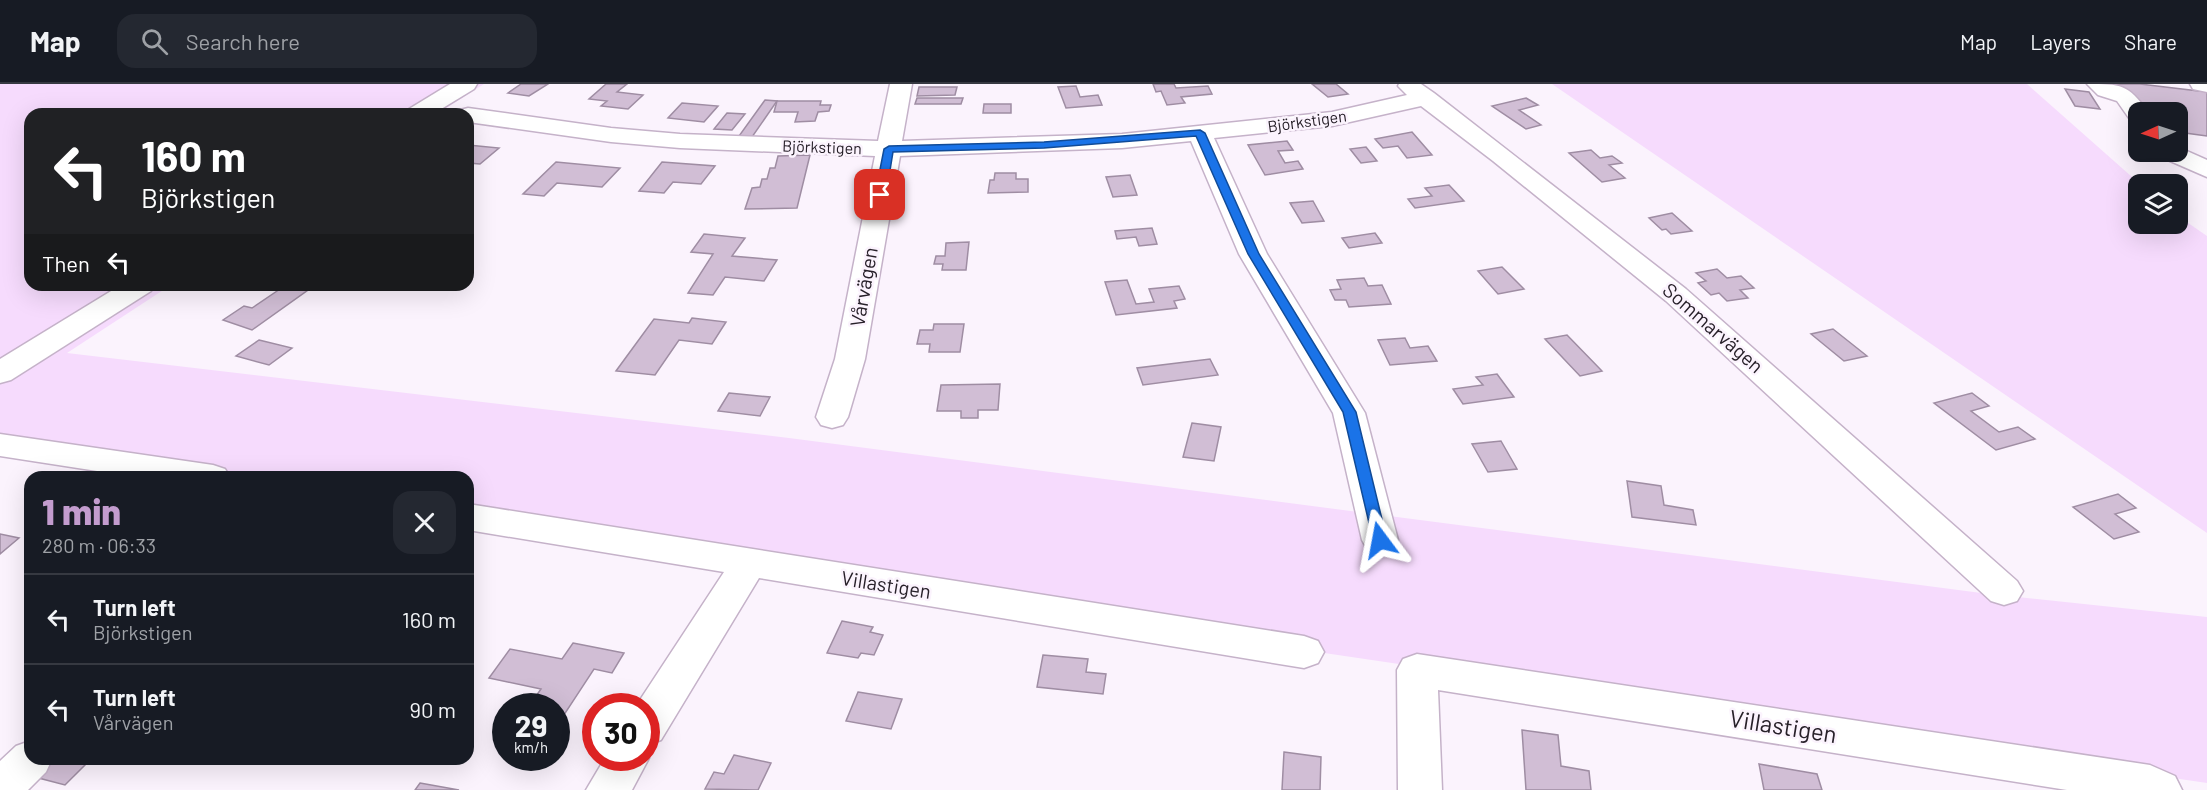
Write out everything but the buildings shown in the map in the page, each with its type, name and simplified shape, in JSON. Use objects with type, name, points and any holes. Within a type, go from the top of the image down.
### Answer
[{"type":"street","points":[[427,108],[466,84]]},
{"type":"street","name":"Vårvägen","points":[[832,417],[850,359],[901,84]]},
{"type":"street","points":[[2098,84],[2106,90],[2126,96],[2130,102]]},
{"type":"street","points":[[2201,84],[2207,85]]},
{"type":"street","name":"Björkstigen","points":[[474,116],[610,135],[680,141],[889,149],[1044,145],[1200,133],[1332,119],[1416,91]]},
{"type":"street","name":"Sommarvägen","points":[[1416,91],[1502,156],[1676,296],[2004,591]]},
{"type":"street","points":[[1200,133],[1253,254],[1349,412],[1380,540]]},
{"type":"street","points":[[2188,161],[2207,170]]},
{"type":"street","points":[[0,373],[131,291]]},
{"type":"street","points":[[0,445],[173,471]]},
{"type":"street","name":"Villastigen","points":[[474,518],[1304,652]]},
{"type":"street","points":[[660,705],[749,563]]},
{"type":"street","name":"Villastigen","points":[[1420,790],[1417,670],[2155,787]]},
{"type":"street","points":[[0,789],[26,765]]},
{"type":"street","points":[[608,790],[619,771]]},
{"type":"shaded area","points":[[0,84],[484,84],[446,108],[24,108],[24,291],[162,291],[67,353],[789,438],[1989,594],[2207,617],[2207,783],[474,528],[474,471],[92,471],[0,457]]},
{"type":"shaded area","points":[[1552,84],[2027,84],[2129,174],[2128,234],[2188,234],[2188,223],[2207,236],[2207,533]]},
{"type":"route","points":[[880,195],[889,149],[1122,141],[1200,133],[1253,254],[1349,412],[1380,540]]}]
